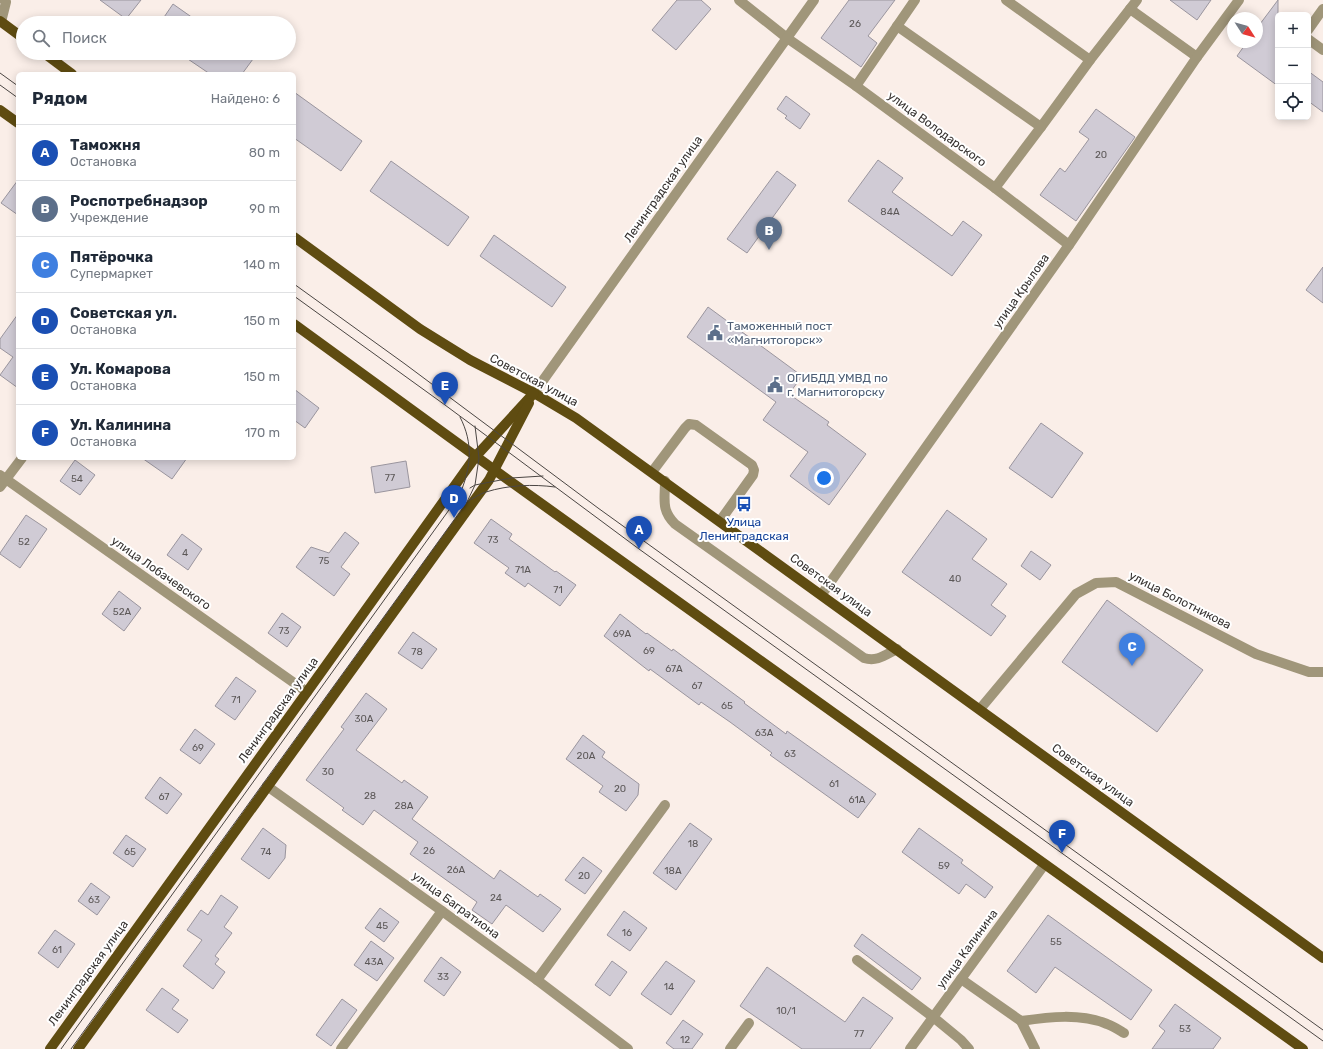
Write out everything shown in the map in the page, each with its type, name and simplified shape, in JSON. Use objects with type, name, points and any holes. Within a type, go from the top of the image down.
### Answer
[{"type":"main road","points":[[0,21],[16,33]]},
{"type":"main road","points":[[53,60],[69,72]]},
{"type":"main road","points":[[0,110],[16,122]]},
{"type":"main road","name":"Советская улица","points":[[296,238],[420,329],[470,360],[534,393],[576,418],[822,594],[1323,958]]},
{"type":"main road","points":[[296,325],[494,470],[1303,1049]]},
{"type":"main road","name":"Ленинградская улица","points":[[50,1049],[476,456],[534,393]]},
{"type":"main road","name":"Ленинградская улица","points":[[78,1049],[489,480],[534,393]]},
{"type":"street","points":[[0,21],[6,2],[4,0]]},
{"type":"street","name":"улица Володарского","points":[[739,0],[787,38],[856,86],[995,188],[1069,245]]},
{"type":"street","name":"Ленинградская улица","points":[[534,393],[814,0]]},
{"type":"street","points":[[856,86],[915,0]]},
{"type":"street","points":[[1006,0],[1090,60]]},
{"type":"street","points":[[995,188],[1090,60],[1137,0]]},
{"type":"street","name":"улица Крылова","points":[[822,594],[1069,245],[1197,58],[1239,0]]},
{"type":"street","points":[[1130,9],[1197,58]]},
{"type":"street","points":[[1311,26],[1323,9]]},
{"type":"street","points":[[897,26],[1041,127]]},
{"type":"street","points":[[1311,41],[1323,50]]},
{"type":"street","points":[[652,472],[685,428],[690,424],[696,425],[752,465],[754,470],[753,475],[720,521]]},
{"type":"street","points":[[2,480],[20,460]]},
{"type":"street","name":"улица Лобачевского","points":[[2,480],[307,692]]},
{"type":"street","points":[[665,481],[664,508],[668,517],[675,524],[864,658],[872,661],[897,649]]},
{"type":"street","name":"улица Болотникова","points":[[980,710],[1076,594],[1096,583],[1116,582],[1256,654],[1309,672],[1323,672]]},
{"type":"street","name":"улица Багратиона","points":[[267,786],[537,980],[626,1048]]},
{"type":"street","points":[[537,980],[665,804]]},
{"type":"street","name":"улица Калинина","points":[[910,1049],[1044,864]]},
{"type":"street","points":[[341,1049],[442,911]]},
{"type":"street","points":[[857,960],[933,1017],[961,1040],[969,1049]]},
{"type":"street","points":[[961,979],[1020,1021],[1035,1049]]},
{"type":"street","points":[[1020,1021],[1051,1017],[1089,1018],[1109,1024],[1124,1033]]},
{"type":"street","points":[[730,1049],[749,1023]]},
{"type":"building","points":[[100,0],[141,0],[128,16],[122,16]]},
{"type":"building","points":[[677,0],[701,0],[711,9],[676,50],[652,30]]},
{"type":"building","points":[[849,0],[895,0],[868,36],[877,43],[861,67],[821,38]]},
{"type":"building","points":[[1170,0],[1211,0],[1197,20]]},
{"type":"building","points":[[1278,0],[1278,12],[1275,12],[1275,84],[1237,56],[1243,48],[1263,48],[1263,20]]},
{"type":"building","points":[[173,4],[190,16],[165,16]]},
{"type":"building","points":[[189,60],[252,60],[243,72],[207,72]]},
{"type":"building","points":[[1311,73],[1323,82],[1323,112],[1311,103]]},
{"type":"building","points":[[296,93],[362,141],[341,171],[296,139]]},
{"type":"building","points":[[786,96],[810,114],[800,129],[785,118],[787,116],[777,109]]},
{"type":"building","points":[[1096,109],[1135,137],[1076,221],[1040,195],[1060,168],[1065,172],[1089,139],[1079,132]]},
{"type":"building","points":[[878,160],[903,178],[892,192],[952,236],[963,221],[982,235],[952,276],[848,201]]},
{"type":"building","points":[[391,161],[469,217],[448,246],[370,191]]},
{"type":"building","points":[[777,171],[796,185],[747,253],[727,239]]},
{"type":"building","points":[[16,183],[16,214],[1,203]]},
{"type":"building","points":[[494,235],[566,287],[552,307],[480,256]]},
{"type":"building","points":[[1323,267],[1323,303],[1306,290]]},
{"type":"building","points":[[708,307],[802,376],[789,394],[829,422],[827,425],[866,454],[829,505],[790,476],[808,452],[763,420],[776,402],[687,337]]},
{"type":"building","points":[[16,317],[16,387],[0,375],[13,357],[0,348],[0,339]]},
{"type":"building","points":[[296,391],[319,408],[305,428],[296,421]]},
{"type":"building","points":[[1041,423],[1083,453],[1052,498],[1009,468]]},
{"type":"building","points":[[75,460],[95,475],[80,495],[60,481]]},
{"type":"building","points":[[145,460],[186,460],[172,479]]},
{"type":"building","points":[[406,461],[410,487],[375,493],[371,467]]},
{"type":"building","points":[[947,510],[987,539],[972,559],[1007,584],[991,605],[1006,616],[991,636],[902,572]]},
{"type":"building","points":[[26,515],[47,529],[20,568],[0,553]]},
{"type":"building","points":[[491,519],[512,534],[509,539],[576,585],[560,606],[528,583],[525,587],[505,573],[509,568],[474,543]]},
{"type":"building","points":[[345,532],[359,543],[341,567],[350,574],[334,596],[296,567],[311,547],[329,553]]},
{"type":"building","points":[[182,534],[202,549],[188,570],[167,555]]},
{"type":"building","points":[[1031,551],[1051,565],[1040,580],[1021,566]]},
{"type":"building","points":[[119,591],[141,608],[124,631],[102,614]]},
{"type":"building","points":[[1107,600],[1203,670],[1157,732],[1062,662]]},
{"type":"building","points":[[282,613],[301,627],[287,647],[268,633]]},
{"type":"building","points":[[620,614],[646,634],[647,633],[672,651],[673,649],[786,734],[787,731],[876,794],[858,818],[770,755],[772,753],[730,722],[701,702],[699,705],[650,669],[649,671],[604,636]]},
{"type":"building","points":[[413,632],[437,649],[422,669],[398,653]]},
{"type":"building","points":[[236,677],[256,691],[235,720],[215,706]]},
{"type":"building","points":[[366,693],[387,709],[356,750],[402,783],[404,780],[428,797],[412,819],[494,879],[500,870],[538,897],[540,894],[561,909],[543,932],[506,905],[492,924],[472,910],[477,902],[410,854],[418,842],[374,810],[363,825],[342,810],[344,808],[306,780],[344,729],[341,727]]},
{"type":"building","points":[[195,729],[215,744],[200,764],[180,750]]},
{"type":"building","points":[[583,735],[605,752],[602,757],[639,784],[638,795],[626,811],[599,792],[603,786],[566,759]]},
{"type":"building","points":[[160,777],[182,794],[167,814],[145,798]]},
{"type":"building","points":[[690,823],[712,839],[676,890],[653,873]]},
{"type":"building","points":[[263,828],[286,845],[285,858],[269,879],[241,859]]},
{"type":"building","points":[[919,828],[963,860],[961,863],[993,887],[985,898],[966,884],[959,894],[902,852]]},
{"type":"building","points":[[126,835],[146,849],[133,867],[113,853]]},
{"type":"building","points":[[583,857],[602,871],[585,894],[565,880]]},
{"type":"building","points":[[91,883],[110,897],[97,915],[78,901]]},
{"type":"building","points":[[221,895],[238,907],[224,927],[232,933],[215,956],[219,959],[215,964],[225,972],[213,989],[183,966],[202,940],[187,930],[201,910],[208,915]]},
{"type":"building","points":[[380,908],[399,922],[384,942],[365,928]]},
{"type":"building","points":[[624,911],[647,928],[630,951],[607,935]]},
{"type":"building","points":[[1048,915],[1152,990],[1131,1020],[1055,967],[1036,993],[1007,971]]},
{"type":"building","points":[[55,930],[75,944],[58,968],[38,953]]},
{"type":"building","points":[[862,934],[921,978],[912,990],[854,946]]},
{"type":"building","points":[[371,941],[394,958],[377,981],[354,965]]},
{"type":"building","points":[[441,957],[461,972],[444,996],[424,981]]},
{"type":"building","points":[[612,961],[627,972],[610,996],[595,985]]},
{"type":"building","points":[[666,961],[695,981],[671,1015],[641,994]]},
{"type":"building","points":[[767,967],[845,1022],[863,997],[893,1018],[870,1049],[802,1049],[740,1006]]},
{"type":"building","points":[[162,988],[179,1000],[172,1009],[188,1020],[178,1033],[146,1010]]},
{"type":"building","points":[[342,999],[357,1010],[331,1046],[316,1035]]},
{"type":"building","points":[[1175,1004],[1221,1038],[1213,1049],[1152,1049],[1165,1031],[1159,1026]]},
{"type":"building","points":[[683,1020],[703,1034],[692,1049],[674,1049],[666,1043]]},
{"type":"tram line","points":[[0,73],[16,85]]},
{"type":"tram line","points":[[0,85],[16,97]]},
{"type":"tram line","points":[[296,285],[405,364],[598,508],[1323,1030]]},
{"type":"tram line","points":[[296,297],[445,405],[639,549],[1323,1041]]},
{"type":"tram line","points":[[61,1049],[459,496],[466,476],[469,456],[467,437],[460,417]]},
{"type":"tram line","points":[[71,1049],[467,502],[475,485],[479,458],[475,426]]},
{"type":"tram line","points":[[470,488],[475,485],[511,478],[543,476]]},
{"type":"tram line","points":[[467,502],[476,496],[503,488],[529,485],[555,487]]},
{"type":"place","name":"Роспотребнадзор","points":[[769,250]]},
{"type":"place","name":"Таможенный пост «Магнитогорск»","points":[[715,333]]},
{"type":"place","name":"ОГИБДД УМВД по г. Магнитогорску","points":[[775,385]]},
{"type":"place","name":"Ул. Комарова","points":[[445,405]]},
{"type":"place","name":"Улица Ленинградская","points":[[744,504]]},
{"type":"place","name":"Советская ул.","points":[[454,518]]},
{"type":"place","name":"Таможня","points":[[639,549]]},
{"type":"place","name":"Пятёрочка","points":[[1132,666]]},
{"type":"place","name":"Ул. Калинина","points":[[1062,853]]}]
